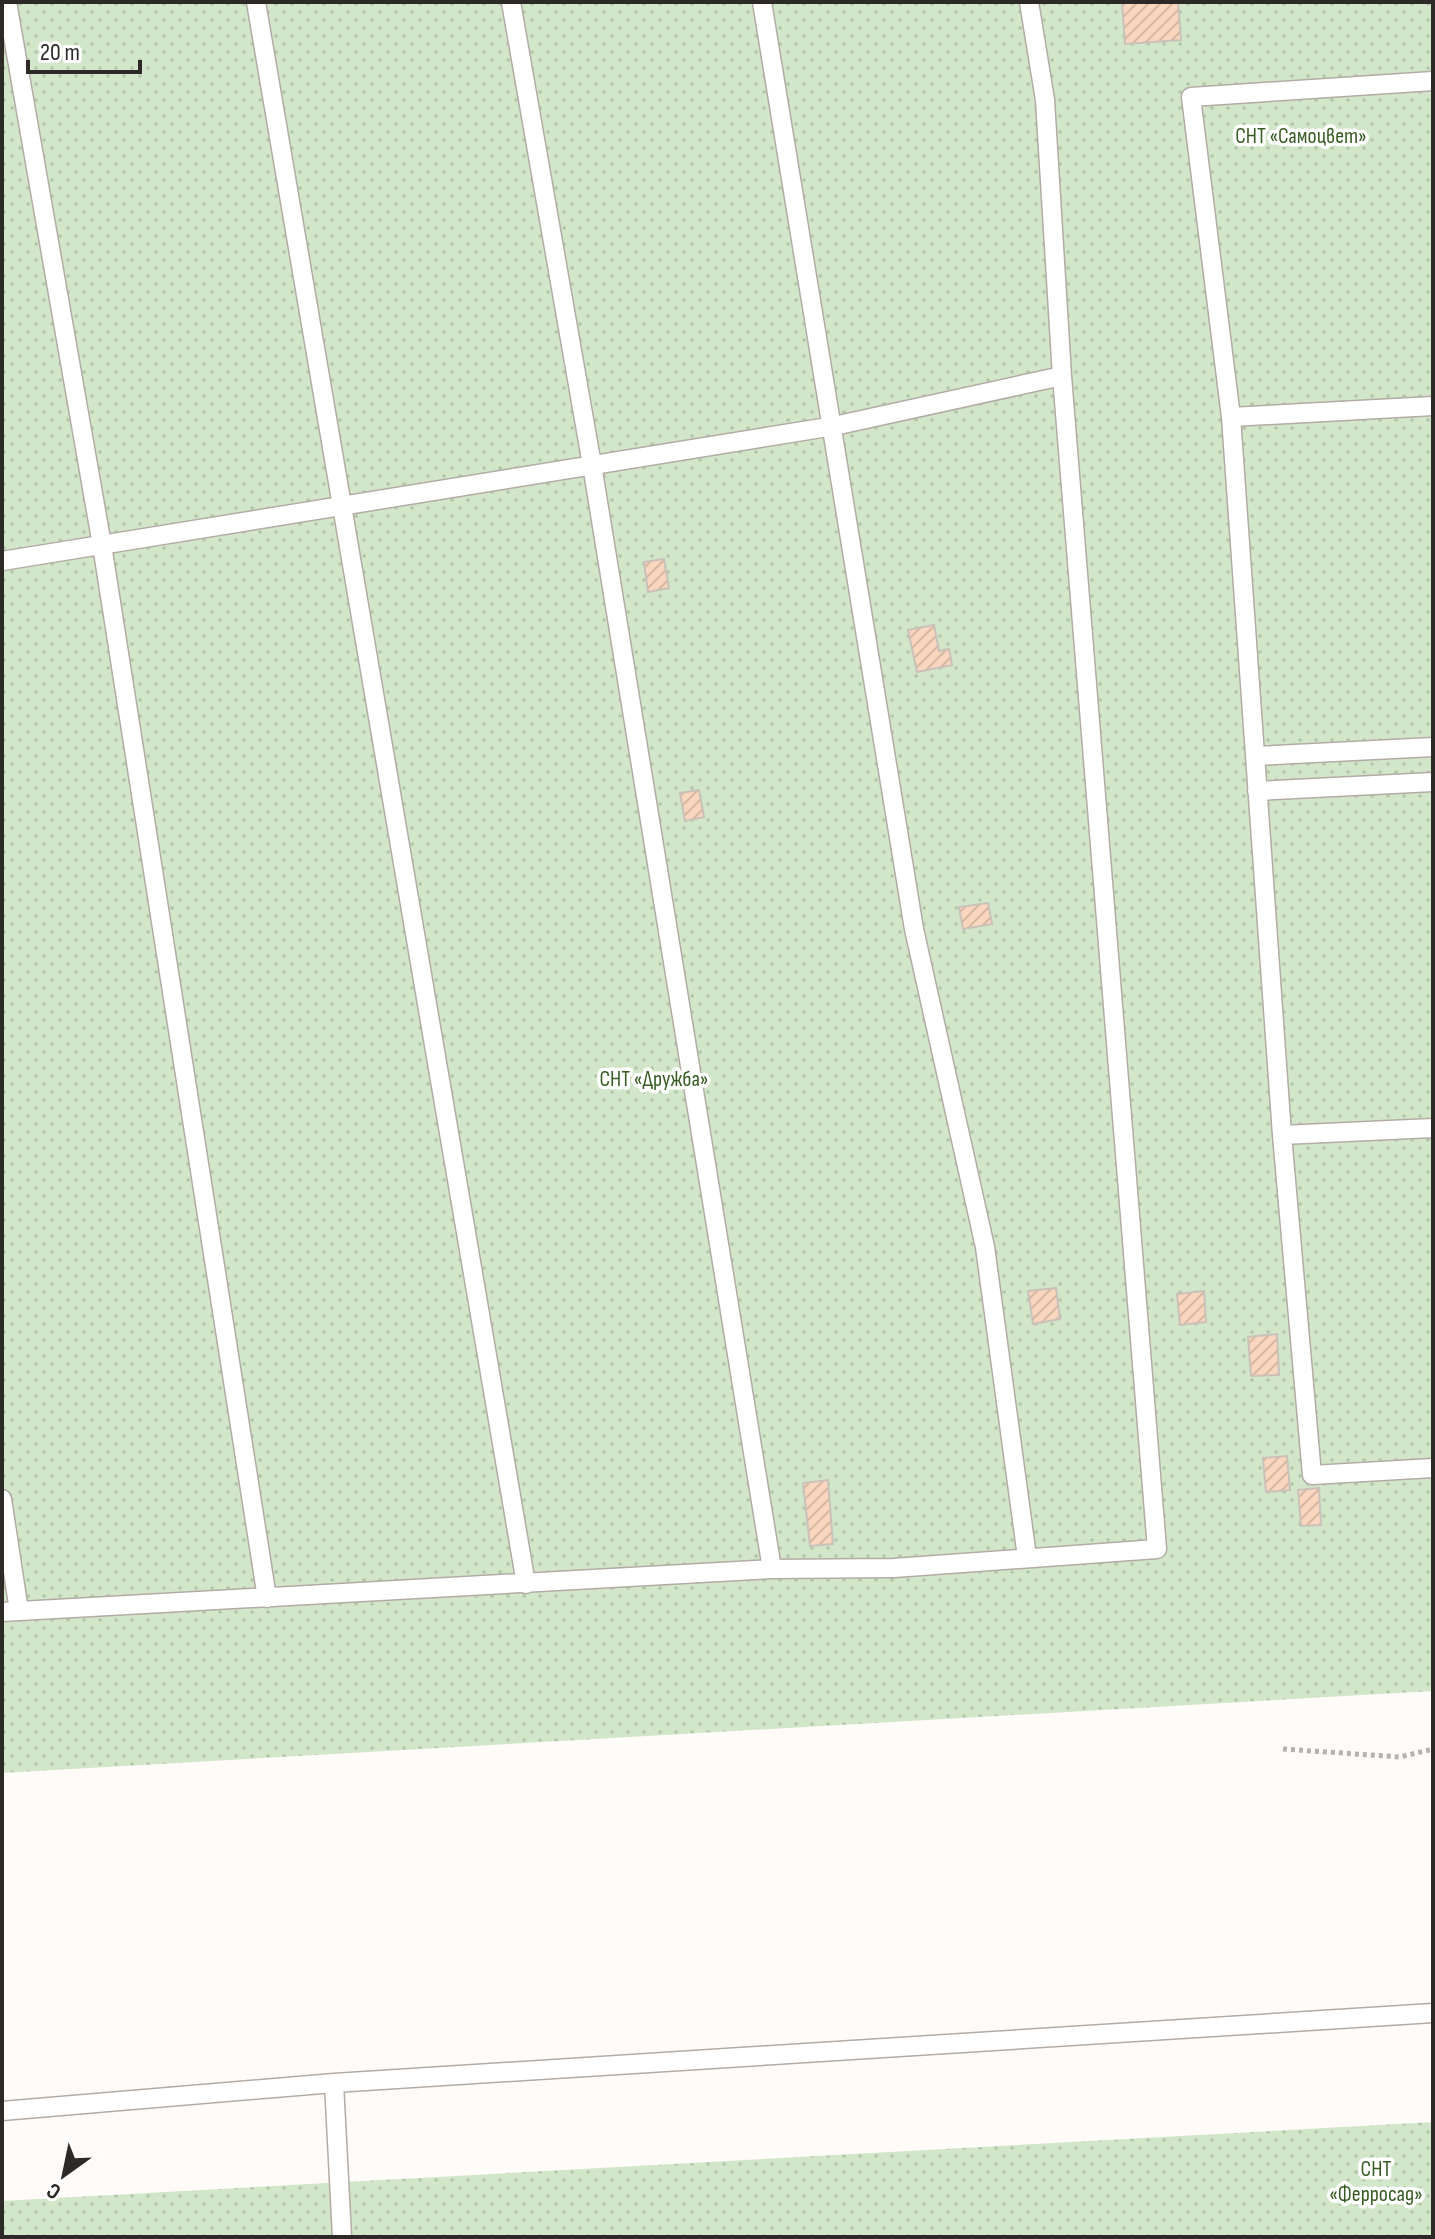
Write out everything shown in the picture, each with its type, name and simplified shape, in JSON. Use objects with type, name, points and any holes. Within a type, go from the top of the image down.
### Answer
[{"type":"lane","points":[[7,2],[102,545],[267,1598]]},
{"type":"lane","points":[[256,2],[526,1584]]},
{"type":"lane","points":[[511,2],[592,465],[772,1569]]},
{"type":"lane","points":[[762,2],[834,426],[914,929],[985,1247],[1027,1557]]},
{"type":"lane","points":[[2,1499],[11,1611],[772,1569],[894,1568],[1157,1549],[1062,376],[1045,100],[1029,2]]},
{"type":"lane","points":[[1433,81],[1191,97],[1231,417],[1282,1135],[1312,1475],[1433,1468]]},
{"type":"lane","points":[[2,561],[834,426],[1062,376]]},
{"type":"lane","points":[[1231,417],[1433,406]]},
{"type":"lane","points":[[1255,756],[1433,747]]},
{"type":"lane","points":[[1257,791],[1433,782]]},
{"type":"lane","points":[[1282,1135],[1433,1128]]},
{"type":"lane","points":[[2,2111],[334,2083],[1433,2013]]},
{"type":"lane","points":[[334,2083],[342,2237]]},
{"type":"path","points":[[1283,1749],[1400,1757],[1433,1749]]},
{"type":"green space","name":"СНТ «Дружба»","points":[[2,2],[1433,2],[1433,1691],[2,1773]]},
{"type":"green space","name":"СНТ «Ферросад»","points":[[1433,2122],[1433,2237],[2,2237],[2,2201]]},
{"type":"building","points":[[1122,2],[1178,2],[1181,40],[1125,44]]},
{"type":"building","points":[[664,559],[669,588],[648,592],[644,562]]},
{"type":"building","points":[[934,625],[939,651],[949,649],[952,665],[917,672],[908,630]]},
{"type":"building","points":[[699,790],[704,817],[685,821],[680,793]]},
{"type":"building","points":[[988,903],[992,924],[963,929],[959,907]]},
{"type":"building","points":[[1056,1288],[1060,1319],[1033,1324],[1028,1291]]},
{"type":"building","points":[[1204,1291],[1206,1322],[1180,1325],[1177,1294]]},
{"type":"building","points":[[1277,1334],[1279,1375],[1251,1376],[1248,1337]]},
{"type":"building","points":[[1287,1456],[1290,1490],[1266,1492],[1263,1458]]},
{"type":"building","points":[[828,1480],[833,1544],[810,1546],[803,1483]]},
{"type":"building","points":[[1319,1488],[1321,1525],[1301,1526],[1298,1490]]},
{"type":"park label","name":"СНТ «Самоцвет»","points":[[1301,135]]}]
